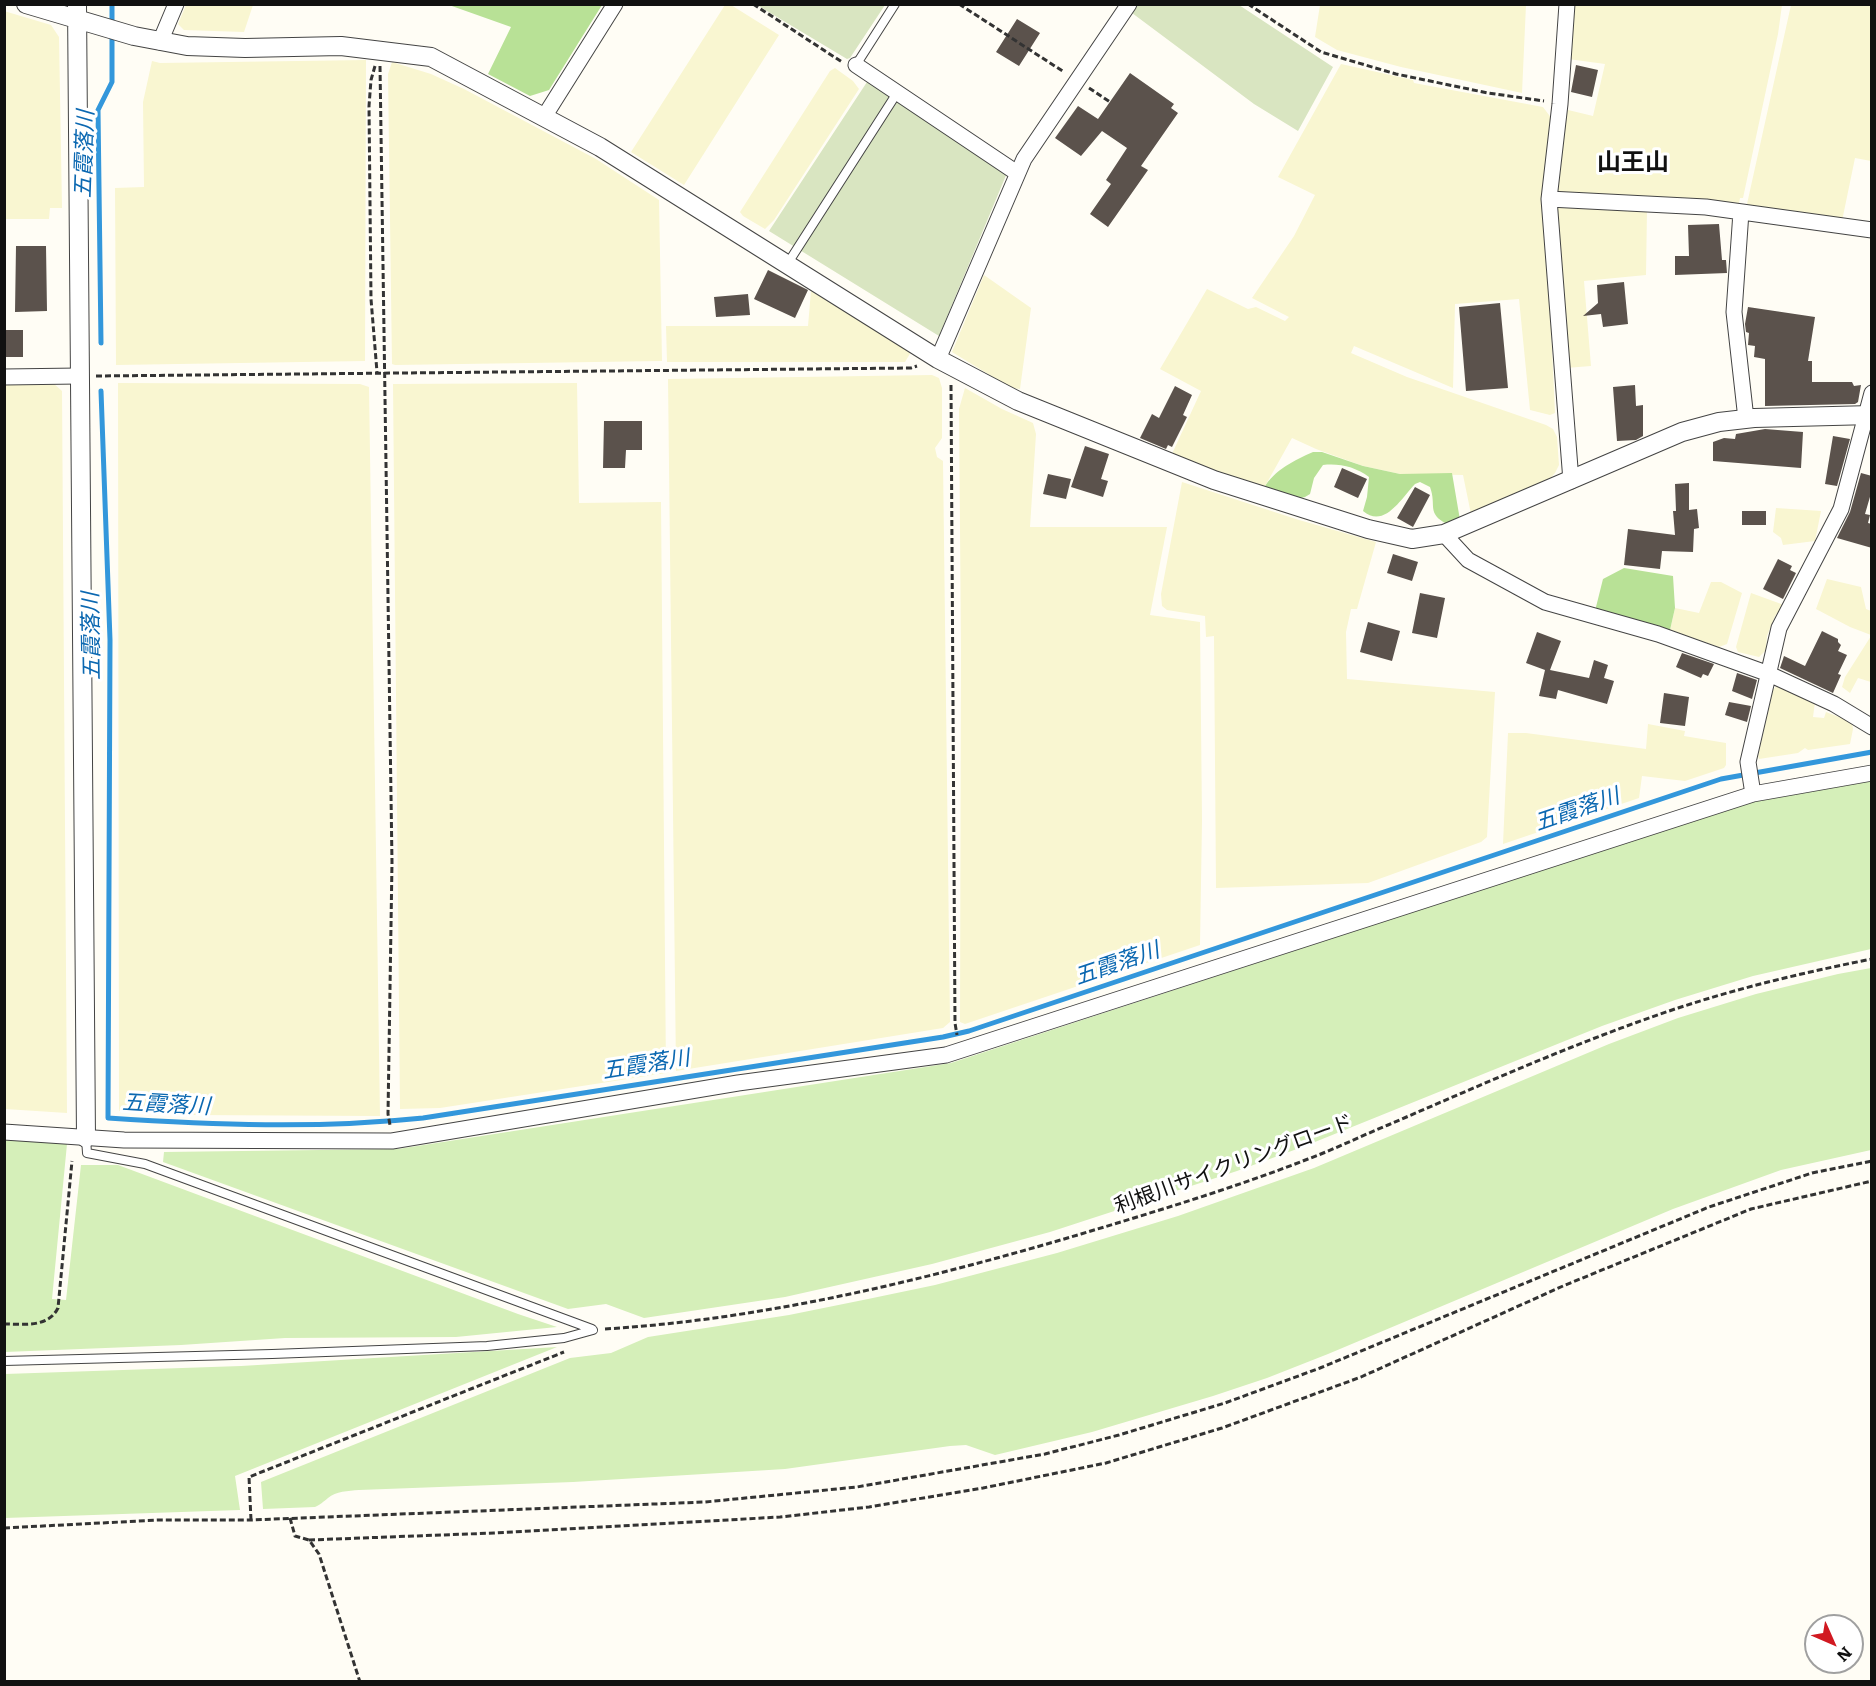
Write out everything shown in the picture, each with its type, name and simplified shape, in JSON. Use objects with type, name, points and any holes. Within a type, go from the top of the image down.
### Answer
[{"type":"street","points":[[26,4],[81,16],[134,36],[187,46],[341,46],[430,57],[600,147],[938,359],[1018,401],[1214,480],[1368,529],[1412,539],[1444,534],[1682,432],[1719,422],[1746,419],[1869,414]]},
{"type":"street","points":[[160,42],[176,4]]},
{"type":"street","points":[[544,117],[615,4]]},
{"type":"street","points":[[938,359],[1024,159],[1129,4]]},
{"type":"street","points":[[1567,4],[1560,104],[1549,199],[1570,481]]},
{"type":"street","points":[[81,16],[79,376],[86,1138]]},
{"type":"street","points":[[856,65],[1017,173]]},
{"type":"street","points":[[1549,199],[1706,207],[1872,230]]},
{"type":"street","points":[[1741,212],[1734,312],[1746,419]]},
{"type":"street","points":[[4,377],[79,376]]},
{"type":"street","points":[[1753,789],[1748,762],[1779,628],[1841,509],[1869,414],[1872,393]]},
{"type":"street","points":[[1444,534],[1468,560],[1545,602],[1658,634],[1769,674],[1834,704],[1872,727]]},
{"type":"street","points":[[4,1132],[124,1140],[392,1141],[738,1083],[946,1055],[1753,789],[1872,772]]},
{"type":"lane","points":[[856,65],[895,4]]},
{"type":"lane","points":[[787,264],[897,93]]},
{"type":"lane","points":[[86,1138],[87,1153],[145,1164],[593,1330]]},
{"type":"lane","points":[[4,1361],[487,1346],[564,1338],[593,1330]]},
{"type":"path","points":[[753,4],[842,62],[856,65]]},
{"type":"path","points":[[959,4],[1110,102]]},
{"type":"path","points":[[1248,4],[1322,52],[1396,74],[1488,93],[1560,104]]},
{"type":"path","points":[[376,372],[371,298],[369,106],[371,80],[379,50]]},
{"type":"path","points":[[379,50],[392,862],[388,1114]]},
{"type":"path","points":[[79,376],[910,368],[938,359],[951,381],[955,1023]]},
{"type":"path","name":"利根川サイクリングロード","points":[[593,1330],[659,1325],[789,1305],[866,1291],[992,1259],[1116,1223],[1310,1159],[1574,1047],[1676,1009],[1753,985],[1872,959]]},
{"type":"path","points":[[4,1324],[43,1322],[55,1314],[58,1308],[72,1161]]},
{"type":"path","points":[[4,1528],[159,1520],[251,1520],[705,1502],[857,1487],[1045,1455],[1225,1403],[1351,1356],[1709,1207],[1812,1173],[1872,1161]]},
{"type":"path","points":[[290,1518],[295,1536],[309,1540],[494,1533],[780,1517],[869,1507],[983,1488],[1106,1463],[1222,1428],[1361,1377],[1563,1286],[1751,1209],[1872,1181]]},
{"type":"path","points":[[251,1520],[249,1477],[565,1351]]},
{"type":"path","points":[[309,1540],[319,1554],[360,1682]]},
{"type":"shaded area","points":[[186,4],[253,5],[244,32],[184,30],[178,24]]},
{"type":"shaded area","points":[[725,5],[731,5],[779,35],[684,185],[631,152]]},
{"type":"shaded area","points":[[1320,5],[1526,5],[1522,93],[1401,67],[1337,50],[1315,37]]},
{"type":"shaded area","points":[[1572,5],[1782,5],[1778,34],[1743,198],[1740,198],[1739,203],[1561,194],[1557,189],[1564,109],[1593,116],[1605,64],[1568,59]]},
{"type":"shaded area","points":[[1791,5],[1871,5],[1871,161],[1855,158],[1842,221],[1747,204]]},
{"type":"shaded area","points":[[4,11],[51,25],[59,37],[62,208],[50,208],[49,219],[5,219]]},
{"type":"shaded area","points":[[366,60],[365,361],[116,365],[115,188],[144,187],[143,102],[152,61],[160,63]]},
{"type":"shaded area","points":[[392,62],[431,74],[464,89],[596,159],[659,200],[662,361],[392,364],[388,74]]},
{"type":"shaded area","points":[[1341,64],[1413,80],[1414,83],[1543,107],[1552,119],[1545,200],[1555,413],[1550,415],[1530,410],[1519,299],[1455,304],[1453,388],[1354,346],[1351,353],[1407,377],[1553,429],[1557,437],[1559,465],[1547,482],[1471,514],[1463,475],[1400,474],[1363,466],[1292,438],[1264,488],[1171,456],[1201,391],[1160,369],[1207,289],[1248,309],[1256,307],[1285,321],[1289,317],[1252,298],[1294,236],[1315,195],[1278,177]]},
{"type":"shaded area","points":[[835,68],[853,81],[859,89],[774,220],[765,229],[740,212],[830,71]]},
{"type":"shaded area","points":[[1562,205],[1647,210],[1646,275],[1584,281],[1591,366],[1566,368],[1556,210]]},
{"type":"shaded area","points":[[984,275],[1031,308],[1020,389],[1011,388],[952,352]]},
{"type":"shaded area","points":[[811,291],[911,352],[905,362],[667,362],[666,326],[808,326]]},
{"type":"shaded area","points":[[932,375],[939,378],[942,388],[942,438],[935,448],[937,457],[943,461],[950,1022],[943,1028],[676,1071],[668,379]]},
{"type":"shaded area","points":[[53,383],[62,391],[67,1113],[5,1109],[4,384]]},
{"type":"shaded area","points":[[118,383],[360,384],[369,387],[380,1116],[190,1115],[119,1111]]},
{"type":"shaded area","points":[[577,383],[579,503],[661,502],[666,1073],[440,1108],[400,1109],[393,384]]},
{"type":"shaded area","points":[[965,388],[1033,423],[1036,434],[1030,527],[1167,527],[1150,615],[1200,622],[1202,821],[1200,945],[965,1024],[960,1022],[959,409]]},
{"type":"shaded area","points":[[1182,482],[1376,542],[1357,609],[1351,609],[1346,632],[1347,679],[1495,692],[1487,837],[1481,842],[1368,883],[1216,888],[1214,636],[1206,637],[1205,616],[1167,610],[1162,606],[1161,594]]},
{"type":"shaded area","points":[[1776,508],[1821,511],[1815,541],[1783,545],[1781,538],[1773,532]]},
{"type":"shaded area","points":[[1827,579],[1861,587],[1866,609],[1871,611],[1871,635],[1816,609]]},
{"type":"shaded area","points":[[1711,582],[1721,582],[1742,593],[1727,644],[1719,647],[1670,630],[1675,608],[1699,613]]},
{"type":"shaded area","points":[[1751,593],[1784,605],[1775,616],[1767,636],[1766,650],[1759,657],[1738,652],[1736,647]]},
{"type":"shaded area","points":[[1871,636],[1871,682],[1858,678],[1850,693],[1842,687],[1845,677]]},
{"type":"shaded area","points":[[1777,685],[1815,702],[1813,717],[1824,718],[1826,712],[1852,722],[1850,744],[1808,750],[1805,748],[1798,753],[1759,759],[1773,690]]},
{"type":"shaded area","points":[[1648,724],[1685,731],[1684,736],[1726,743],[1726,765],[1724,768],[1685,781],[1642,776],[1639,798],[1503,844],[1508,733],[1526,733],[1646,749]]},
{"type":"green space","points":[[885,4],[850,58],[847,59],[757,5]]},
{"type":"green space","points":[[449,5],[602,5],[549,90],[530,96],[488,74],[511,27]]},
{"type":"green space","points":[[1133,5],[1239,5],[1333,67],[1298,131],[1254,104],[1128,10]]},
{"type":"green space","points":[[867,82],[1007,173],[939,336],[769,231]]},
{"type":"green space","points":[[1313,452],[1322,452],[1363,466],[1400,474],[1452,473],[1460,520],[1447,524],[1436,516],[1430,487],[1420,482],[1415,484],[1392,510],[1378,516],[1371,516],[1363,511],[1369,477],[1353,468],[1341,465],[1323,465],[1314,478],[1310,494],[1305,497],[1297,499],[1264,488],[1279,471]]},
{"type":"green space","points":[[1624,568],[1673,576],[1675,608],[1670,630],[1595,611],[1603,579]]},
{"type":"green space","points":[[1871,780],[1871,949],[1753,976],[1675,1000],[1602,1026],[1305,1146],[1237,1171],[1050,1232],[932,1264],[785,1297],[644,1318],[606,1304],[568,1309],[163,1162],[164,1152],[398,1149],[951,1063],[1745,803]]},
{"type":"green space","points":[[1871,968],[1871,1150],[1781,1170],[1673,1209],[1267,1378],[1092,1432],[995,1455],[966,1445],[950,1446],[785,1469],[573,1482],[351,1491],[335,1494],[315,1507],[263,1509],[261,1482],[570,1358],[611,1353],[648,1337],[789,1315],[935,1285],[1057,1253],[1178,1216],[1314,1168],[1609,1044],[1678,1018],[1756,994]]},
{"type":"green space","points":[[4,1139],[67,1144],[52,1299],[66,1300],[81,1165],[118,1165],[557,1327],[456,1337],[285,1338],[5,1352]]},
{"type":"green space","points":[[557,1347],[235,1476],[240,1510],[5,1518],[5,1374],[241,1366]]},
{"type":"building","points":[[1017,19],[1040,33],[1019,66],[996,52]]},
{"type":"building","points":[[1576,65],[1598,70],[1592,97],[1571,92]]},
{"type":"building","points":[[1130,73],[1174,104],[1171,108],[1178,113],[1141,166],[1148,170],[1108,227],[1090,214],[1111,184],[1106,180],[1127,148],[1102,131],[1081,156],[1055,138],[1078,106],[1098,119]]},
{"type":"building","points":[[1719,224],[1722,260],[1726,260],[1727,273],[1675,275],[1675,256],[1689,256],[1688,225]]},
{"type":"building","points":[[16,246],[46,246],[47,311],[15,312]]},
{"type":"building","points":[[768,270],[808,290],[795,318],[754,299]]},
{"type":"building","points":[[1624,282],[1628,324],[1603,327],[1601,314],[1583,316],[1598,303],[1597,285]]},
{"type":"building","points":[[748,294],[750,315],[716,317],[714,297]]},
{"type":"building","points":[[1500,303],[1508,388],[1466,391],[1459,307]]},
{"type":"building","points":[[1748,307],[1815,317],[1808,361],[1812,361],[1812,382],[1852,382],[1854,386],[1861,385],[1858,402],[1855,404],[1765,406],[1765,359],[1754,357],[1755,346],[1748,345],[1749,333],[1746,332],[1745,324]]},
{"type":"building","points":[[4,330],[23,330],[23,357],[4,357]]},
{"type":"building","points":[[1635,385],[1636,406],[1643,405],[1643,436],[1636,440],[1617,441],[1613,387]]},
{"type":"building","points":[[1175,386],[1192,395],[1183,415],[1187,417],[1172,447],[1168,445],[1166,449],[1140,438],[1152,414],[1159,418]]},
{"type":"building","points":[[604,421],[642,421],[642,450],[626,450],[625,468],[603,468]]},
{"type":"building","points":[[1765,429],[1803,432],[1801,468],[1713,461],[1713,442],[1724,438],[1735,439],[1736,434]]},
{"type":"building","points":[[1833,436],[1850,439],[1837,486],[1825,484]]},
{"type":"building","points":[[1085,446],[1109,454],[1101,479],[1108,481],[1103,497],[1071,487]]},
{"type":"building","points":[[1342,468],[1367,479],[1358,498],[1334,487]]},
{"type":"building","points":[[1861,473],[1872,476],[1872,490],[1865,514],[1870,515],[1868,523],[1872,524],[1872,548],[1837,538],[1850,512]]},
{"type":"building","points":[[1048,474],[1071,479],[1066,499],[1043,494]]},
{"type":"building","points":[[1689,483],[1689,510],[1697,509],[1699,528],[1694,529],[1693,552],[1662,551],[1660,569],[1624,565],[1628,529],[1675,535],[1673,511],[1676,511],[1675,484]]},
{"type":"building","points":[[1415,487],[1430,495],[1413,527],[1397,518]]},
{"type":"building","points":[[1742,511],[1766,511],[1766,525],[1742,525]]},
{"type":"building","points":[[1393,554],[1418,562],[1412,581],[1387,573]]},
{"type":"building","points":[[1778,559],[1792,566],[1790,570],[1796,573],[1783,599],[1763,589]]},
{"type":"building","points":[[1420,593],[1445,598],[1437,638],[1412,633]]},
{"type":"building","points":[[1368,622],[1400,631],[1392,661],[1360,652]]},
{"type":"building","points":[[1822,631],[1838,639],[1841,645],[1838,651],[1847,655],[1838,674],[1841,675],[1833,693],[1780,668],[1784,656],[1805,666]]},
{"type":"building","points":[[1537,632],[1561,641],[1550,670],[1589,678],[1594,660],[1608,665],[1604,678],[1614,681],[1607,704],[1558,690],[1556,699],[1539,696],[1545,670],[1526,663]]},
{"type":"building","points":[[1682,653],[1714,664],[1708,676],[1703,674],[1701,678],[1676,667]]},
{"type":"building","points":[[1737,673],[1757,680],[1752,699],[1732,691]]},
{"type":"building","points":[[1664,693],[1689,697],[1685,726],[1660,723]]},
{"type":"building","points":[[1729,702],[1751,706],[1747,722],[1725,715]]},
{"type":"waterway","name":"五霞落川","points":[[101,343],[98,110],[112,82],[112,4]]},
{"type":"waterway","name":"五霞落川","points":[[101,391],[110,640],[108,1118],[266,1125],[344,1124],[423,1118],[943,1037],[969,1031],[1721,779],[1872,752]]},
{"type":"district","name":"山王山","points":[[1633,163]]}]
